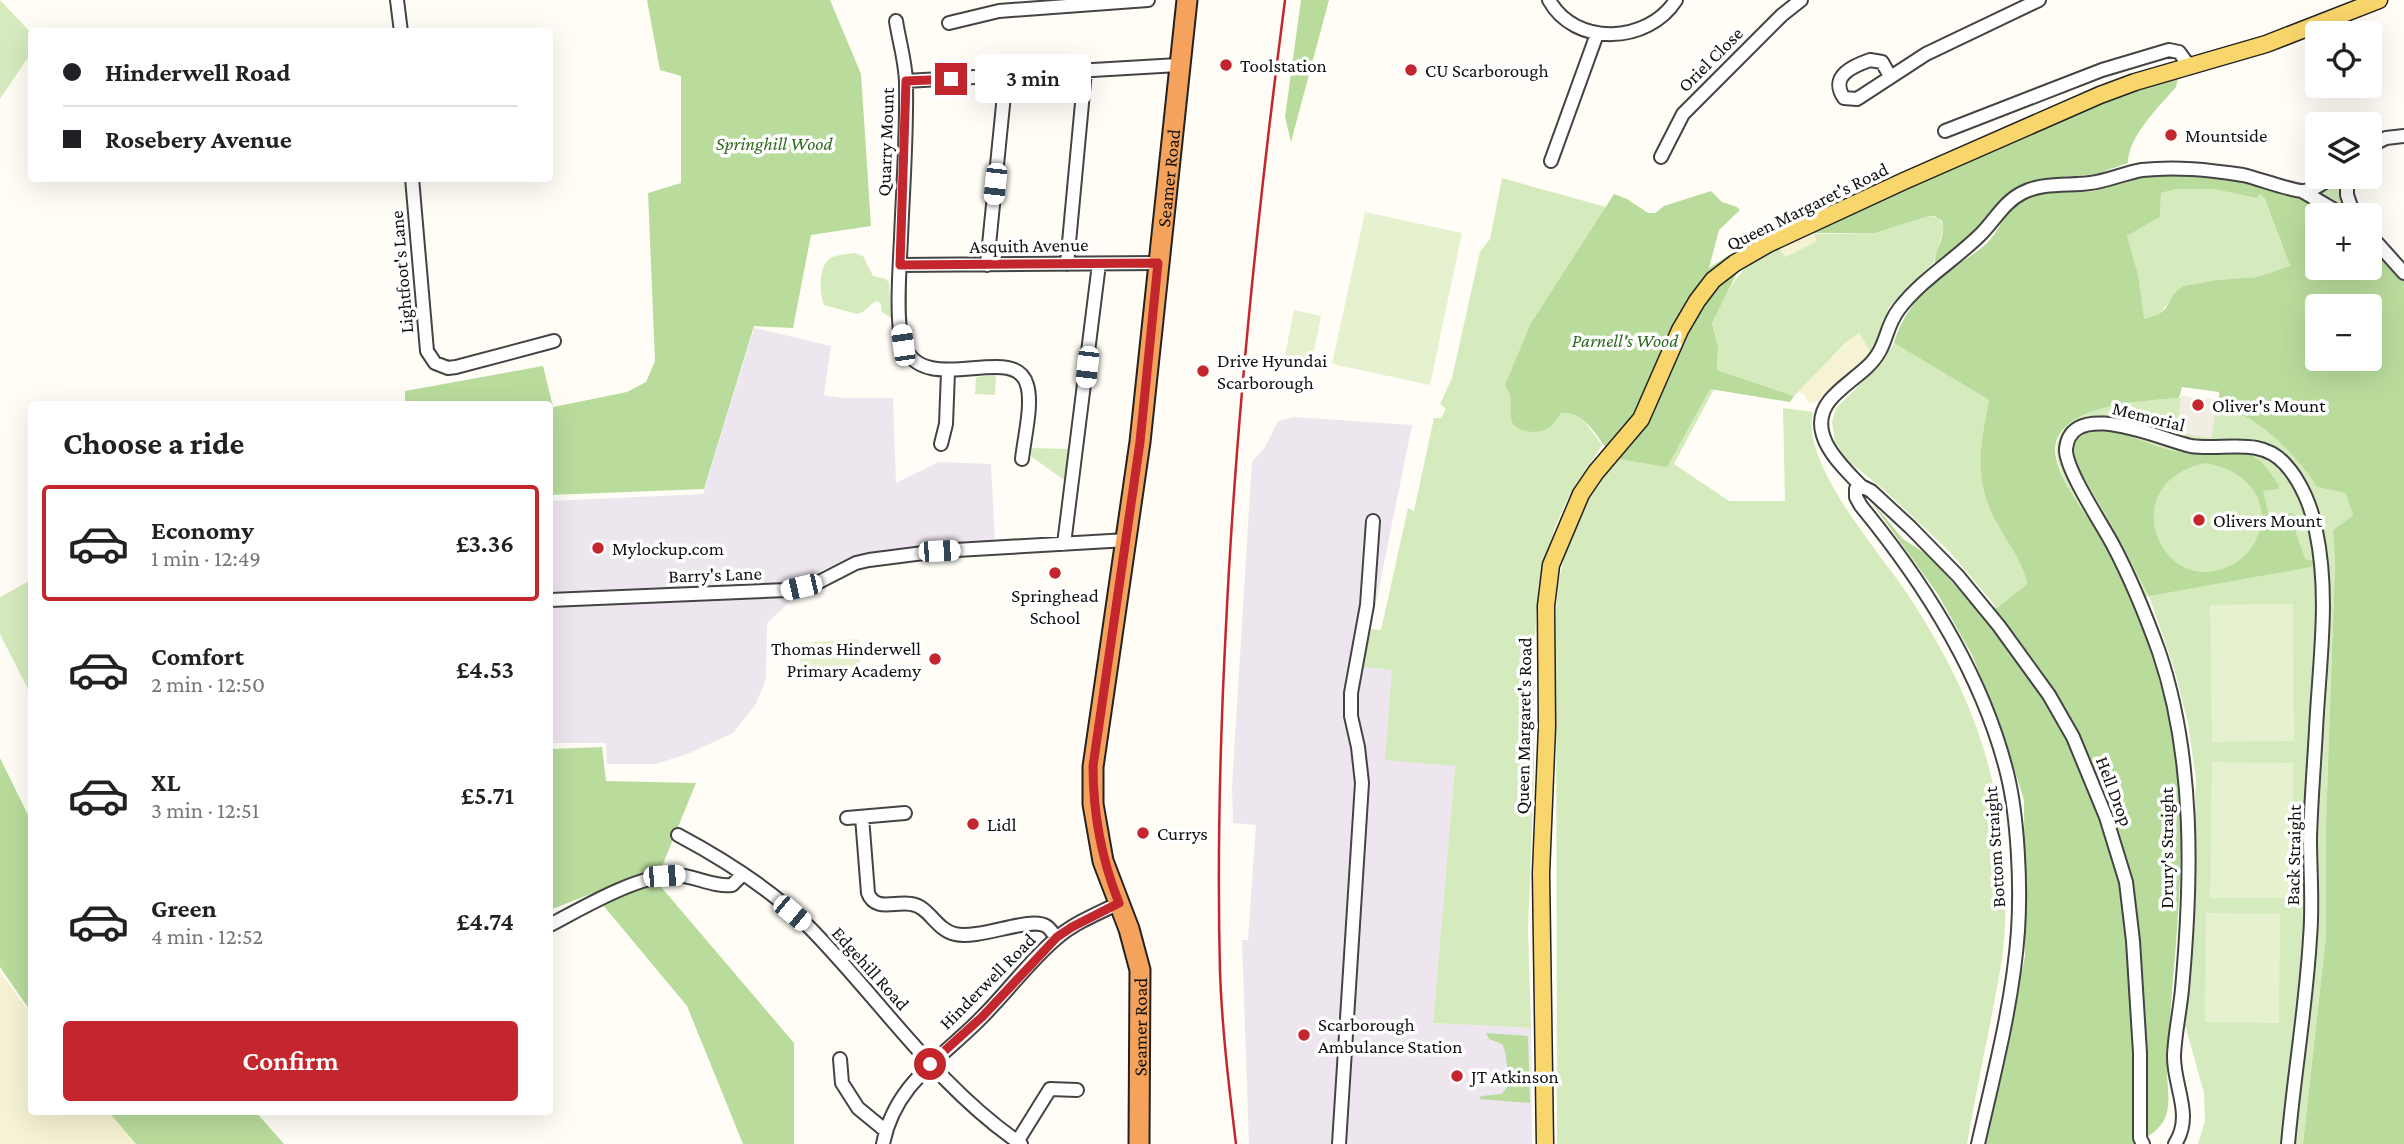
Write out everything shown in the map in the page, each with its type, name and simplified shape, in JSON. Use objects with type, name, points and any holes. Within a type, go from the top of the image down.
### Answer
[{"type":"highway","name":"Seamer Road","points":[[1139,1144],[1141,982],[1136,954],[1103,860],[1093,804],[1093,766],[1140,442],[1186,0]]},
{"type":"main road","name":"Queen Margaret's Road","points":[[1545,1144],[1541,873],[1547,727],[1546,606],[1552,565],[1581,494],[1641,419],[1680,330],[1713,280],[1735,263],[1768,244],[2056,113],[2135,82],[2266,44],[2379,0]]},
{"type":"street","points":[[397,0],[400,28]]},
{"type":"street","points":[[949,23],[999,11],[1148,0]]},
{"type":"street","points":[[1549,0],[1559,15],[1578,27],[1597,34],[1625,33],[1646,26],[1671,8],[1676,0]]},
{"type":"street","name":"Oriel Close","points":[[1661,157],[1683,114],[1782,15],[1801,0]]},
{"type":"street","points":[[1890,76],[1926,54],[2039,0]]},
{"type":"street","name":"Quarry Mount","points":[[896,21],[906,81],[900,265],[903,345],[916,361],[932,370],[948,372]]},
{"type":"street","points":[[1551,161],[1597,34]]},
{"type":"street","points":[[1945,131],[2102,70],[2169,50],[2179,52],[2190,67]]},
{"type":"street","points":[[906,81],[1178,65]]},
{"type":"street","points":[[1067,264],[1085,71]]},
{"type":"street","points":[[987,265],[1006,75]]},
{"type":"street","points":[[2382,140],[2404,136]]},
{"type":"street","name":"Hell Drop","points":[[2143,1144],[2140,1138],[2140,1078],[2133,941],[2126,883],[2106,817],[2073,737],[2049,695],[1999,626],[1942,560],[1834,459],[1823,430],[1824,408],[1877,358],[1898,310],[1921,285],[1983,232],[2011,199],[2024,192],[2041,187],[2092,183],[2142,170],[2182,168],[2247,176],[2302,191]]},
{"type":"street","name":"Lightfoot's Lane","points":[[412,182],[427,351],[435,363],[449,368],[456,367],[554,341]]},
{"type":"street","points":[[2302,191],[2311,189]]},
{"type":"street","points":[[2302,191],[2322,203]]},
{"type":"street","points":[[2382,248],[2404,273]]},
{"type":"street","name":"Asquith Avenue","points":[[900,265],[1158,263]]},
{"type":"street","points":[[1063,544],[1099,264]]},
{"type":"street","points":[[941,444],[946,424],[948,372],[964,368],[1000,367],[1017,372],[1027,383],[1029,399],[1022,459]]},
{"type":"street","name":"Memorial","points":[[2137,596],[2068,464],[2068,440],[2077,430],[2091,424],[2117,424],[2190,446],[2254,446],[2272,452],[2292,472],[2303,491],[2316,530],[2321,566]]},
{"type":"street","name":"Bottom Straight","points":[[1861,486],[1856,489],[1861,506],[1908,566],[1932,602],[1965,664],[2001,752],[2014,814],[2018,934],[2006,1011],[1978,1144]]},
{"type":"street","points":[[1339,1144],[1362,783],[1351,716],[1351,693],[1367,605],[1373,521]]},
{"type":"street","name":"Barry's Lane","points":[[553,600],[787,590],[815,584],[856,563],[869,560],[939,551],[1127,540]]},
{"type":"street","name":"Back Straight","points":[[2288,1144],[2311,933],[2310,834],[2322,620],[2321,566]]},
{"type":"street","name":"Drury's Straight","points":[[2137,596],[2159,653],[2173,701],[2189,823],[2185,930],[2174,1064],[2184,1118],[2181,1135],[2175,1144]]},
{"type":"street","points":[[847,818],[905,813]]},
{"type":"street","points":[[862,817],[868,893],[872,902],[917,906],[940,927],[960,936],[1036,923],[1047,926],[1057,937]]},
{"type":"street","name":"Edgehill Road","points":[[678,835],[725,860],[808,926],[930,1064],[990,1121],[1019,1143]]},
{"type":"street","points":[[553,923],[653,878],[678,875],[723,886],[733,885],[743,874]]},
{"type":"street","name":"Hinderwell Road","points":[[884,1138],[905,1091],[930,1064],[982,1017],[1057,937],[1119,903]]},
{"type":"street","points":[[840,1059],[842,1083],[858,1108],[884,1138]]},
{"type":"street","points":[[1019,1143],[1050,1089],[1077,1090]]},
{"type":"shaded area","points":[[1814,234],[1817,241],[1784,257],[1779,248]]},
{"type":"shaded area","points":[[754,328],[831,346],[824,395],[842,398],[893,398],[896,483],[939,462],[991,464],[995,544],[898,551],[846,560],[807,577],[794,598],[767,623],[766,679],[756,704],[733,733],[690,753],[656,764],[607,764],[606,743],[553,743],[553,501],[703,494]]},
{"type":"shaded area","points":[[1859,333],[1871,353],[1819,400],[1813,403],[1807,401],[1805,395],[1798,391],[1845,343]]},
{"type":"shaded area","points":[[2181,395],[2206,401],[2207,398],[2218,400],[2211,438],[2177,433]]},
{"type":"shaded area","points":[[1295,417],[1412,425],[1363,667],[1392,670],[1455,766],[1433,1023],[1531,1028],[1532,1144],[1249,1144],[1242,940],[1248,940],[1256,825],[1233,823],[1232,786],[1252,461],[1264,449],[1278,421]]},
{"type":"shaded area","points":[[0,972],[28,1011],[28,1115],[119,1115],[144,1144],[0,1144]]},
{"type":"green space","points":[[0,0],[28,30],[28,57],[0,99]]},
{"type":"green space","name":"Springhill Wood","points":[[647,0],[830,0],[861,74],[871,226],[811,235],[793,328],[754,326],[704,489],[553,495],[553,407],[627,392],[646,382],[655,361],[648,193],[681,183],[681,76],[660,70]]},
{"type":"green space","points":[[1301,0],[1329,0],[1291,142],[1285,117]]},
{"type":"green space","points":[[2176,77],[2176,87],[2133,142],[2128,163],[2096,174],[2040,179],[2016,188],[2002,198],[1971,235],[1935,264],[1943,227],[1942,221],[1935,216],[1875,233],[1809,233],[2116,95]]},
{"type":"green space","points":[[2198,174],[2242,180],[2295,194],[2313,203],[2305,203],[2305,280],[2382,280],[2382,254],[2404,279],[2404,1144],[2303,1144],[2326,936],[2326,822],[2335,563],[2333,530],[2353,515],[2345,493],[2317,487],[2297,460],[2274,437],[2249,418],[2219,403],[2219,392],[2182,387],[2179,398],[2129,403],[2076,419],[2064,429],[2056,442],[2055,453],[2064,479],[2107,548],[2133,602],[2158,675],[2175,751],[2180,802],[2181,860],[2167,1054],[2167,1112],[2160,1126],[2140,1144],[1986,1144],[2025,956],[2024,800],[1998,718],[1972,655],[1937,593],[1867,496],[1903,539],[1928,555],[1962,593],[1997,608],[2026,585],[2027,581],[1994,518],[1983,488],[1981,460],[1989,400],[1894,343],[1902,322],[1922,294],[1987,243],[2010,210],[2022,199],[2044,192],[2092,191],[2119,181],[2160,175]],"holes":[[[2176,189],[2214,189],[2257,198],[2260,194],[2265,199],[2290,266],[2257,277],[2183,286],[2159,314],[2144,319],[2138,274],[2127,236],[2160,217],[2161,193]]]},
{"type":"green space","points":[[1502,178],[1606,207],[1531,323],[1572,410],[1602,445],[1568,498],[1555,527],[1539,583],[1534,644],[1534,774],[1528,929],[1531,1028],[1433,1023],[1455,766],[1385,760],[1392,670],[1363,667],[1371,629],[1381,630],[1408,508],[1414,511],[1434,418],[1441,418],[1446,409],[1440,404],[1452,378],[1480,252],[1490,239]]},
{"type":"green space","points":[[2175,189],[2214,189],[2257,197],[2260,194],[2265,199],[2290,266],[2257,277],[2183,286],[2159,314],[2143,319],[2138,274],[2127,236],[2160,217],[2161,193]]},
{"type":"green space","points":[[2344,189],[2347,203],[2332,203],[2318,195],[2318,191]]},
{"type":"green space","name":"Parnell's Wood","points":[[1711,191],[1722,202],[1740,210],[1719,230],[1709,268],[1729,255],[1737,273],[1712,323],[1718,346],[1717,370],[1794,396],[1790,402],[1710,389],[1667,467],[1614,458],[1585,421],[1570,413],[1561,413],[1546,430],[1528,432],[1517,427],[1511,418],[1511,398],[1505,385],[1531,323],[1614,194],[1648,213],[1655,213],[1664,206]]},
{"type":"green space","points":[[1365,212],[1462,233],[1430,385],[1332,364]]},
{"type":"green space","points":[[1929,216],[1938,217],[1944,227],[1934,262],[1889,307],[1879,339],[1871,353],[1859,333],[1845,343],[1794,396],[1717,370],[1718,346],[1712,322],[1738,277],[1754,261],[1779,248],[1785,257],[1817,241],[1814,234],[1875,233]]},
{"type":"green space","points":[[855,253],[863,256],[873,276],[886,279],[889,283],[891,318],[881,311],[878,301],[857,314],[824,305],[821,286],[824,266],[832,257]]},
{"type":"green space","points":[[1294,310],[1321,316],[1310,370],[1283,365]]},
{"type":"green space","points":[[1894,343],[1989,400],[1981,460],[1983,488],[1994,518],[2027,581],[2026,585],[1997,608],[1949,551],[1883,489],[1848,461],[1835,442],[1832,422],[1836,408],[1882,363]]},
{"type":"green space","name":"Springhill Wood","points":[[543,366],[552,401],[405,401],[405,391]]},
{"type":"green space","points":[[996,375],[995,395],[975,394],[976,377]]},
{"type":"green space","points":[[1710,388],[1714,389],[1674,464],[1729,501],[1785,501],[1783,408],[1813,412],[1812,434],[1819,459],[1832,485],[1924,621],[1953,673],[1977,728],[1998,812],[2006,903],[2001,962],[1967,1144],[1557,1144],[1556,611],[1559,579],[1568,543],[1587,495],[1614,458]]},
{"type":"green space","points":[[2179,398],[2218,403],[2248,415],[2275,436],[2317,487],[2345,493],[2353,515],[2333,530],[2335,563],[2326,822],[2326,936],[2303,1144],[2292,1144],[2326,620],[2316,566],[2316,631],[2303,855],[2304,936],[2283,1144],[2198,1144],[2205,1121],[2204,1093],[2185,1025],[2190,964],[2196,779],[2188,723],[2174,668],[2149,596],[2133,601],[2106,546],[2072,494],[2059,465],[2057,445],[2064,429],[2079,418],[2119,404]]},
{"type":"green space","points":[[2093,429],[2112,430],[2170,450],[2194,453],[2236,451],[2254,456],[2279,485],[2278,489],[2263,491],[2269,517],[2294,514],[2294,527],[2305,559],[2313,561],[2316,566],[2149,596],[2073,459],[2075,441]],"holes":[[[2205,463],[2220,467],[2246,481],[2260,504],[2262,517],[2252,547],[2242,558],[2222,569],[2199,572],[2179,564],[2165,550],[2156,531],[2154,511],[2161,491],[2178,474]]]},
{"type":"green space","points":[[1029,448],[1070,449],[1068,483],[1032,457]]},
{"type":"green space","points":[[28,582],[28,689],[0,634],[0,597]]},
{"type":"green space","points":[[2293,604],[2294,741],[2212,742],[2210,605]]},
{"type":"green space","points":[[858,639],[860,666],[801,670],[799,643]]},
{"type":"green space","points":[[602,747],[606,781],[696,783],[656,881],[794,1043],[794,1144],[743,1144],[687,1006],[593,893],[553,909],[553,749]]},
{"type":"green space","points":[[0,758],[28,815],[28,1008],[0,967]]},
{"type":"green space","points":[[2212,762],[2293,763],[2292,898],[2210,898]]},
{"type":"green space","points":[[2206,913],[2280,914],[2279,1023],[2205,1022]]},
{"type":"green space","points":[[1486,1033],[1528,1036],[1530,1103],[1479,1099],[1481,1096],[1502,1094],[1510,1083],[1502,1044],[1489,1039]]},
{"type":"green space","points":[[111,1115],[259,1115],[284,1144],[136,1144]]},
{"type":"railway","points":[[1236,1144],[1220,972],[1219,842],[1224,669],[1242,390],[1257,234],[1285,0]]},
{"type":"place","name":"Toolstation","points":[[1226,65]]},
{"type":"place","name":"CU Scarborough","points":[[1411,70]]},
{"type":"place","name":"Mountside","points":[[2171,135]]},
{"type":"place","name":"Drive Hyundai Scarborough","points":[[1203,371]]},
{"type":"place","name":"Oliver's Mount","points":[[2198,405]]},
{"type":"place","name":"Olivers Mount","points":[[2199,520]]},
{"type":"place","name":"Mylockup.com","points":[[598,548]]},
{"type":"place","name":"Springhead School","points":[[1055,573]]},
{"type":"place","name":"Thomas Hinderwell Primary Academy","points":[[935,659]]},
{"type":"place","name":"Lidl","points":[[973,824]]},
{"type":"place","name":"Currys","points":[[1143,833]]},
{"type":"place","name":"Scarborough Ambulance Station","points":[[1304,1035]]},
{"type":"place","name":"JT Atkinson","points":[[1457,1076]]},
{"type":"route","points":[[930,1064],[982,1017],[1057,937],[1119,903],[1103,860],[1097,832],[1093,804],[1093,766],[1140,442],[1158,263],[900,265],[906,81],[951,79]]}]
